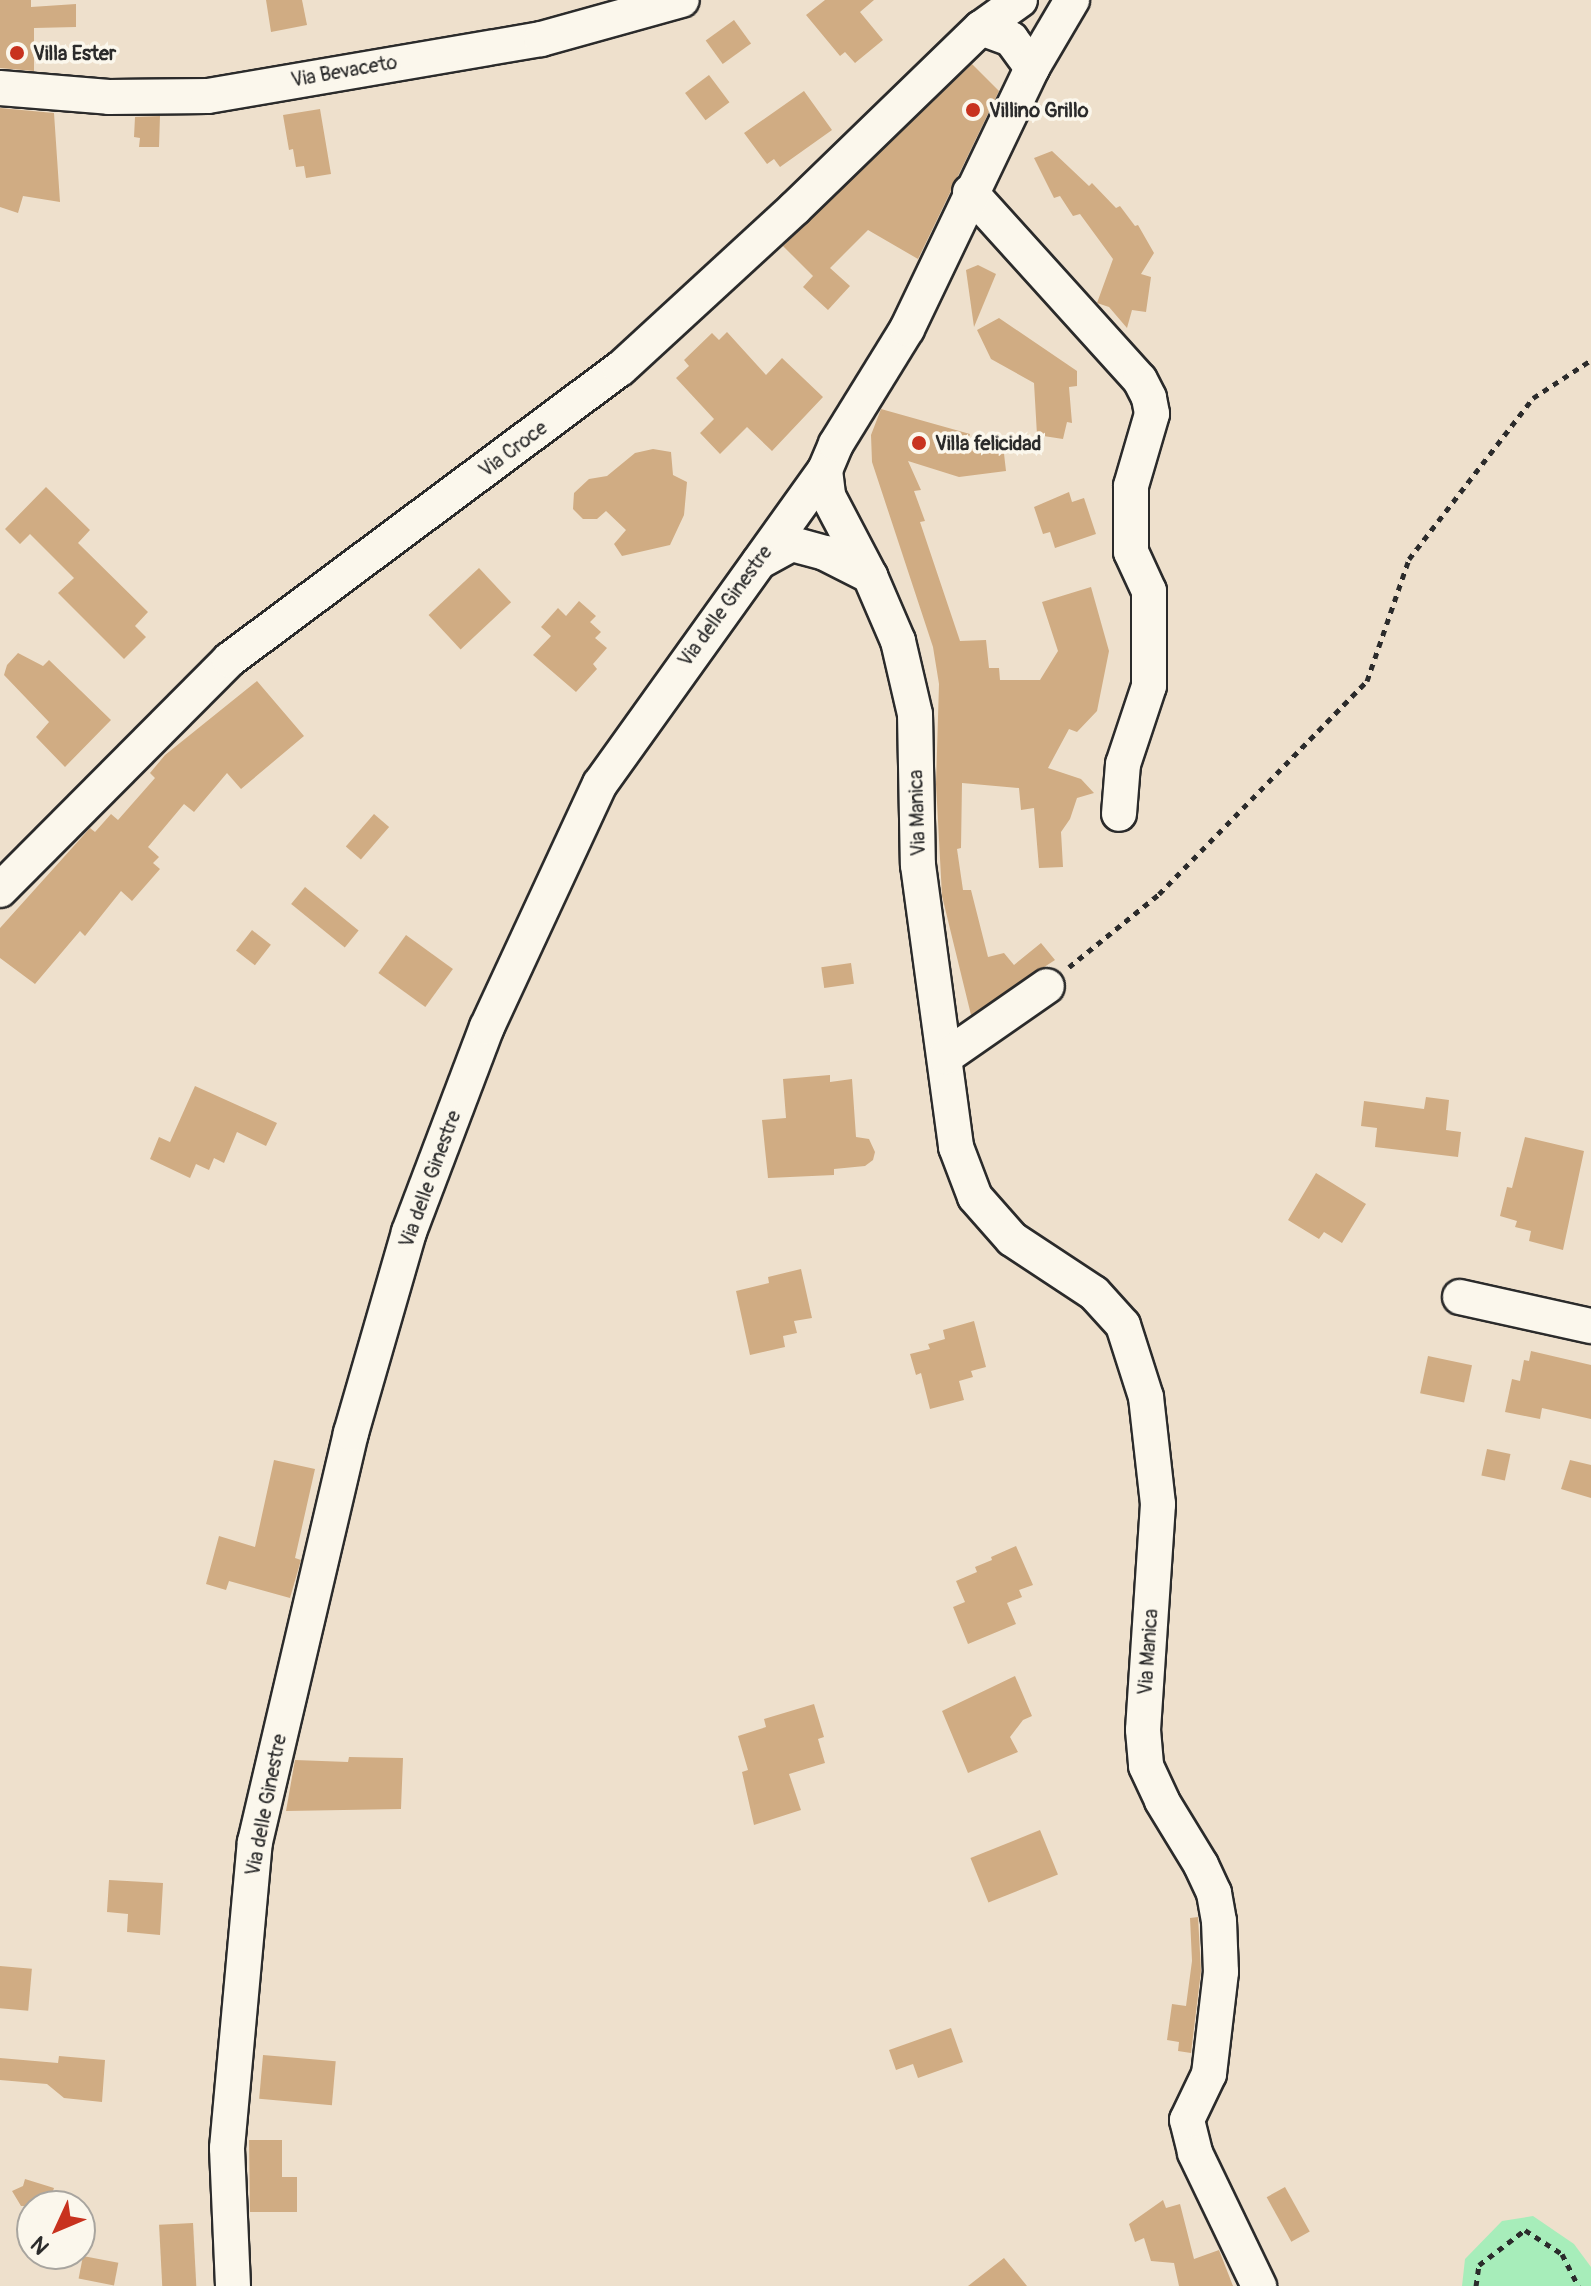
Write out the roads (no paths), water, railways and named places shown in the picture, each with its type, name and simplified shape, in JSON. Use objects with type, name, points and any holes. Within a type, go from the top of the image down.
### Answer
[{"type":"street","name":"Via Bevaceto","points":[[0,88],[109,97],[208,96],[541,39],[682,0]]},
{"type":"street","name":"Via Croce","points":[[0,890],[229,660],[620,369],[794,209],[981,28],[1020,0]]},
{"type":"street","name":"Via delle Ginestre","points":[[233,2286],[227,2148],[255,1842],[351,1433],[409,1232],[487,1027],[600,784],[825,470],[836,444],[907,329],[1032,68],[1072,0]]},
{"type":"street","points":[[981,28],[1011,39],[1032,68]]},
{"type":"street","points":[[970,192],[1140,380],[1149,398],[1152,414],[1131,486],[1131,552],[1149,591],[1149,686],[1123,764],[1119,814]]},
{"type":"street","name":"Via Manica","points":[[825,470],[828,496],[870,576],[898,641],[915,714],[918,865],[956,1147],[975,1197],[1012,1239],[1094,1293],[1123,1325],[1146,1397],[1158,1504],[1143,1730],[1146,1766],[1162,1801],[1201,1865],[1214,1893],[1219,1921],[1221,1972],[1209,2074],[1187,2120],[1195,2153],[1259,2286]]},
{"type":"street","points":[[755,564],[792,544],[825,553],[870,576]]},
{"type":"street","points":[[945,1057],[1047,986]]},
{"type":"street","points":[[1460,1297],[1591,1326]]},
{"type":"place","name":"Villa Ester","points":[[17,53]]},
{"type":"place","name":"Villino Grillo","points":[[973,110]]},
{"type":"place","name":"Villa felicidad","points":[[919,443]]}]
